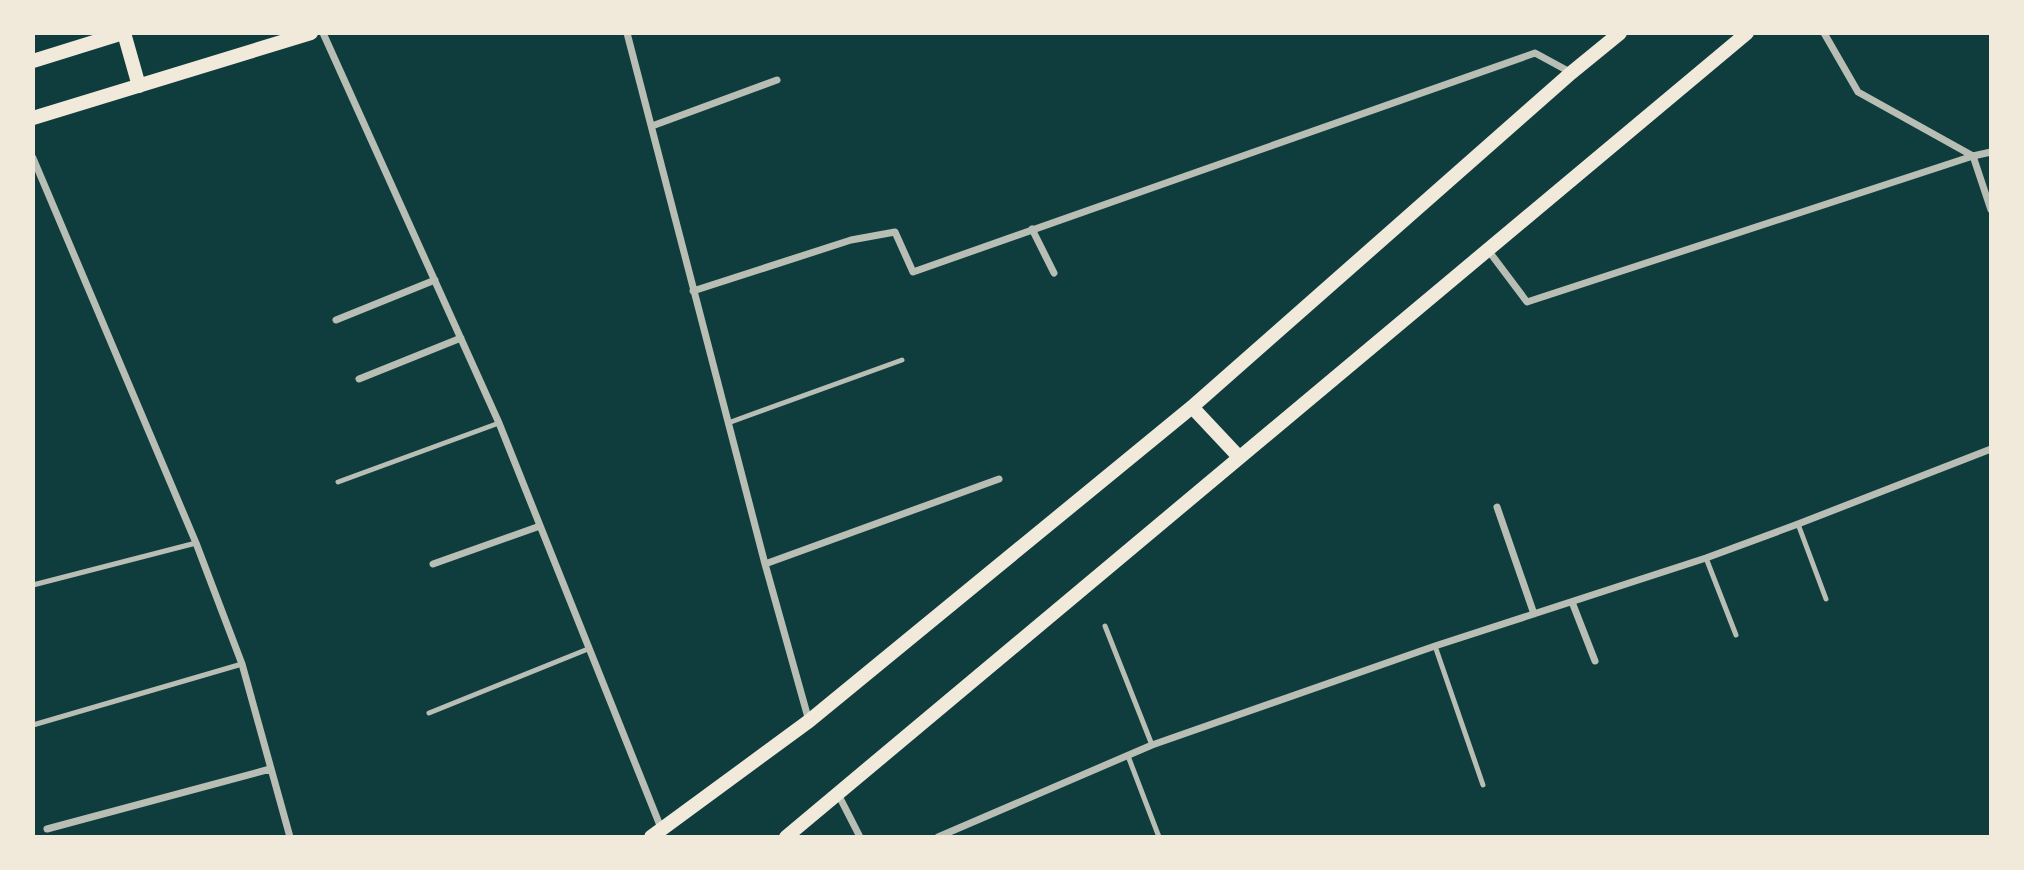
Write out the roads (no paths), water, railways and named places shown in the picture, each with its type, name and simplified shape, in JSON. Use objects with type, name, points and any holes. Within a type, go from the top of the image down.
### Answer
[{"type":"main road","points":[[33,61],[124,33],[139,86]]},
{"type":"main road","points":[[33,118],[311,33]]},
{"type":"main road","points":[[656,832],[809,721],[1192,407],[1571,73],[1620,33]]},
{"type":"main road","points":[[786,837],[1747,33]]},
{"type":"main road","points":[[1192,407],[1239,457]]},
{"type":"street","points":[[323,33],[499,423],[656,832]]},
{"type":"street","points":[[627,33],[765,564],[809,721]]},
{"type":"street","points":[[1824,33],[1858,92],[1973,156],[1991,210]]},
{"type":"street","points":[[693,290],[851,240],[895,232],[913,272],[1535,53],[1571,73]]},
{"type":"street","points":[[652,127],[777,80]]},
{"type":"street","points":[[1487,249],[1527,302],[1991,152]]},
{"type":"street","points":[[33,158],[196,543],[242,664],[290,837]]},
{"type":"street","points":[[1032,229],[1054,273]]},
{"type":"street","points":[[336,320],[435,280]]},
{"type":"street","points":[[359,379],[461,338]]},
{"type":"street","points":[[938,837],[1152,745],[1435,646],[1706,558],[1991,449]]},
{"type":"street","points":[[765,564],[999,479]]},
{"type":"street","points":[[1497,508],[1534,614]]},
{"type":"street","points":[[433,564],[540,526]]},
{"type":"street","points":[[1572,602],[1595,661]]},
{"type":"street","points":[[47,829],[270,769]]},
{"type":"street","points":[[838,793],[860,837]]},
{"type":"lane","points":[[729,423],[902,360]]},
{"type":"lane","points":[[338,482],[499,423]]},
{"type":"lane","points":[[1798,524],[1826,599]]},
{"type":"lane","points":[[33,585],[196,543]]},
{"type":"lane","points":[[1706,558],[1737,635]]},
{"type":"lane","points":[[1105,626],[1152,745]]},
{"type":"lane","points":[[1435,646],[1483,785]]},
{"type":"lane","points":[[429,713],[588,649]]},
{"type":"lane","points":[[33,725],[242,664]]},
{"type":"lane","points":[[1128,755],[1159,837]]}]
